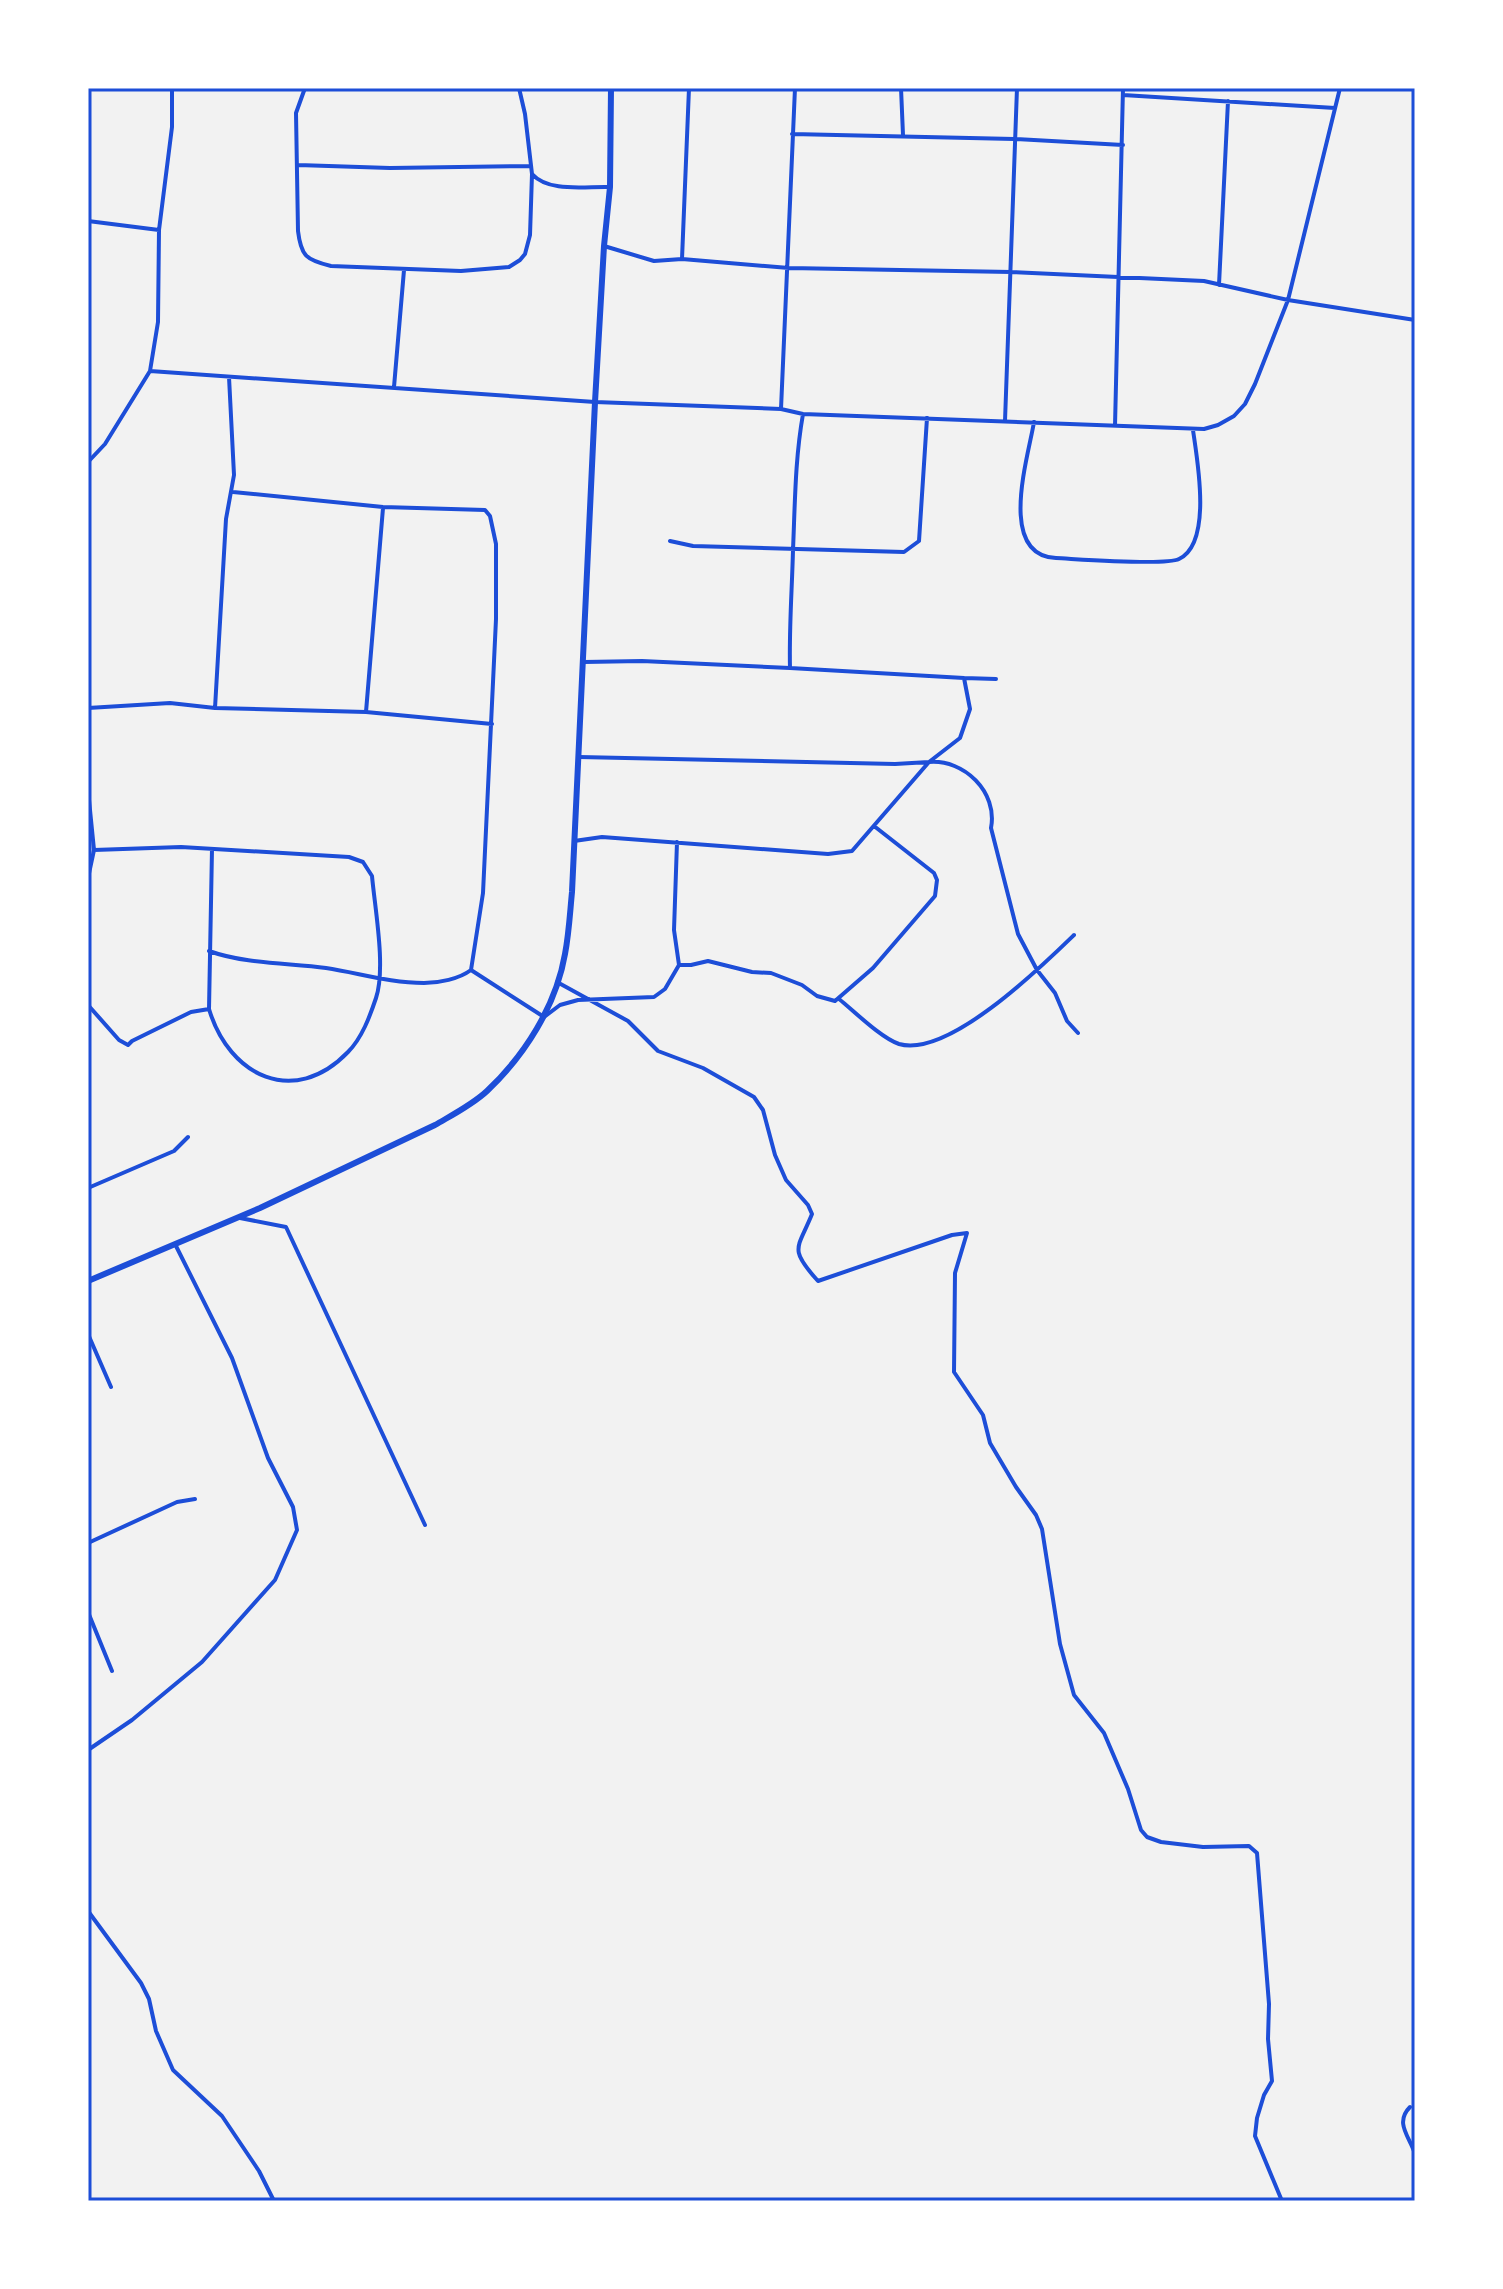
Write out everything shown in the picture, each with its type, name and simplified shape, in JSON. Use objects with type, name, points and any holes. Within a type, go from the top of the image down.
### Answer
[{"type":"street","points":[[88,462],[105,444],[150,371],[158,322],[159,230],[172,127],[172,88]]},
{"type":"street","points":[[305,88],[296,113],[300,247],[306,257],[331,266],[404,270],[496,270],[509,267],[525,254],[530,235],[532,174],[519,88]]},
{"type":"street","points":[[88,1281],[289,1195],[435,1125],[487,1091],[544,1017],[565,956],[572,892],[595,402],[610,187],[611,88]]},
{"type":"street","points":[[682,259],[689,88]]},
{"type":"street","points":[[781,409],[795,88]]},
{"type":"street","points":[[901,88],[903,135]]},
{"type":"street","points":[[1005,421],[1017,88]]},
{"type":"street","points":[[1115,426],[1123,88]]},
{"type":"street","points":[[150,371],[595,402],[781,409],[803,414],[1204,429],[1228,421],[1245,404],[1288,300],[1340,88]]},
{"type":"street","points":[[1123,95],[1335,108]]},
{"type":"street","points":[[1219,285],[1228,101]]},
{"type":"street","points":[[792,134],[903,135],[1123,145]]},
{"type":"street","points":[[298,165],[390,168],[531,166]]},
{"type":"street","points":[[532,174],[545,184],[610,187]]},
{"type":"street","points":[[88,221],[159,230]]},
{"type":"street","points":[[604,246],[654,261],[682,259],[789,268],[1011,272],[1204,281],[1288,300],[1415,320]]},
{"type":"street","points":[[394,387],[404,270]]},
{"type":"street","points":[[215,708],[226,519],[233,492],[229,377]]},
{"type":"street","points":[[790,668],[789,617],[798,446],[803,414]]},
{"type":"street","points":[[670,541],[693,546],[904,552],[919,541],[927,417]]},
{"type":"street","points":[[1034,422],[1021,495],[1021,522],[1025,536],[1035,551],[1044,557],[1056,558],[1138,561],[1182,557],[1196,536],[1200,512],[1200,481],[1193,430]]},
{"type":"street","points":[[209,951],[228,957],[335,969],[380,980],[434,982],[471,970],[483,893],[492,724],[496,544],[490,516],[479,508],[383,507],[233,492]]},
{"type":"street","points":[[366,712],[383,507]]},
{"type":"street","points":[[584,662],[642,661],[996,679]]},
{"type":"street","points":[[574,841],[602,837],[828,854],[852,851],[929,762],[960,738],[970,709],[964,678]]},
{"type":"street","points":[[88,708],[170,703],[215,708],[366,712],[492,724]]},
{"type":"street","points":[[577,757],[895,764],[943,761],[964,770],[987,793],[993,820],[991,828],[1018,934],[1037,970],[1055,993],[1067,1021],[1078,1033]]},
{"type":"street","points":[[88,790],[94,850],[88,878]]},
{"type":"street","points":[[679,965],[708,961],[752,972],[771,973],[802,985],[817,996],[835,1001],[839,999],[873,968],[935,896],[937,880],[934,873],[874,826]]},
{"type":"street","points":[[544,1017],[560,1005],[654,997],[665,989],[679,965],[674,930],[678,841]]},
{"type":"street","points":[[94,850],[212,849],[349,857],[363,862],[372,876],[380,980],[370,1015],[348,1052],[315,1076],[298,1080],[268,1078],[244,1066],[223,1044],[209,1009],[212,849]]},
{"type":"street","points":[[839,999],[891,1040],[916,1046],[959,1028],[986,1011],[1074,935]]},
{"type":"street","points":[[471,970],[544,1017]]},
{"type":"street","points":[[557,982],[628,1021],[658,1051],[703,1068],[754,1097],[763,1110],[775,1155],[786,1180],[812,1214],[797,1244],[799,1256],[818,1281],[952,1235],[967,1233],[955,1273],[954,1372],[983,1415],[990,1443],[1042,1529],[1060,1644],[1074,1695],[1104,1733],[1128,1789],[1141,1830],[1147,1837],[1161,1842],[1203,1847],[1249,1846],[1257,1853],[1272,2081],[1264,2095],[1255,2136],[1279,2200]]},
{"type":"street","points":[[88,1005],[119,1040],[128,1045],[191,1012],[209,1009]]},
{"type":"street","points":[[88,1188],[174,1151],[188,1137]]},
{"type":"street","points":[[237,1218],[286,1227],[425,1525]]},
{"type":"street","points":[[88,1750],[132,1720],[202,1662],[275,1580],[297,1530],[293,1507],[268,1458],[232,1358],[175,1244]]},
{"type":"street","points":[[88,1334],[111,1387]]},
{"type":"street","points":[[88,1543],[177,1502],[195,1499]]},
{"type":"street","points":[[88,1612],[112,1671]]},
{"type":"street","points":[[88,1911],[141,1983],[149,1999],[156,2031],[173,2070],[222,2116],[259,2171],[274,2201]]},
{"type":"street","points":[[1410,2107],[1405,2112],[1402,2126],[1415,2154]]}]
